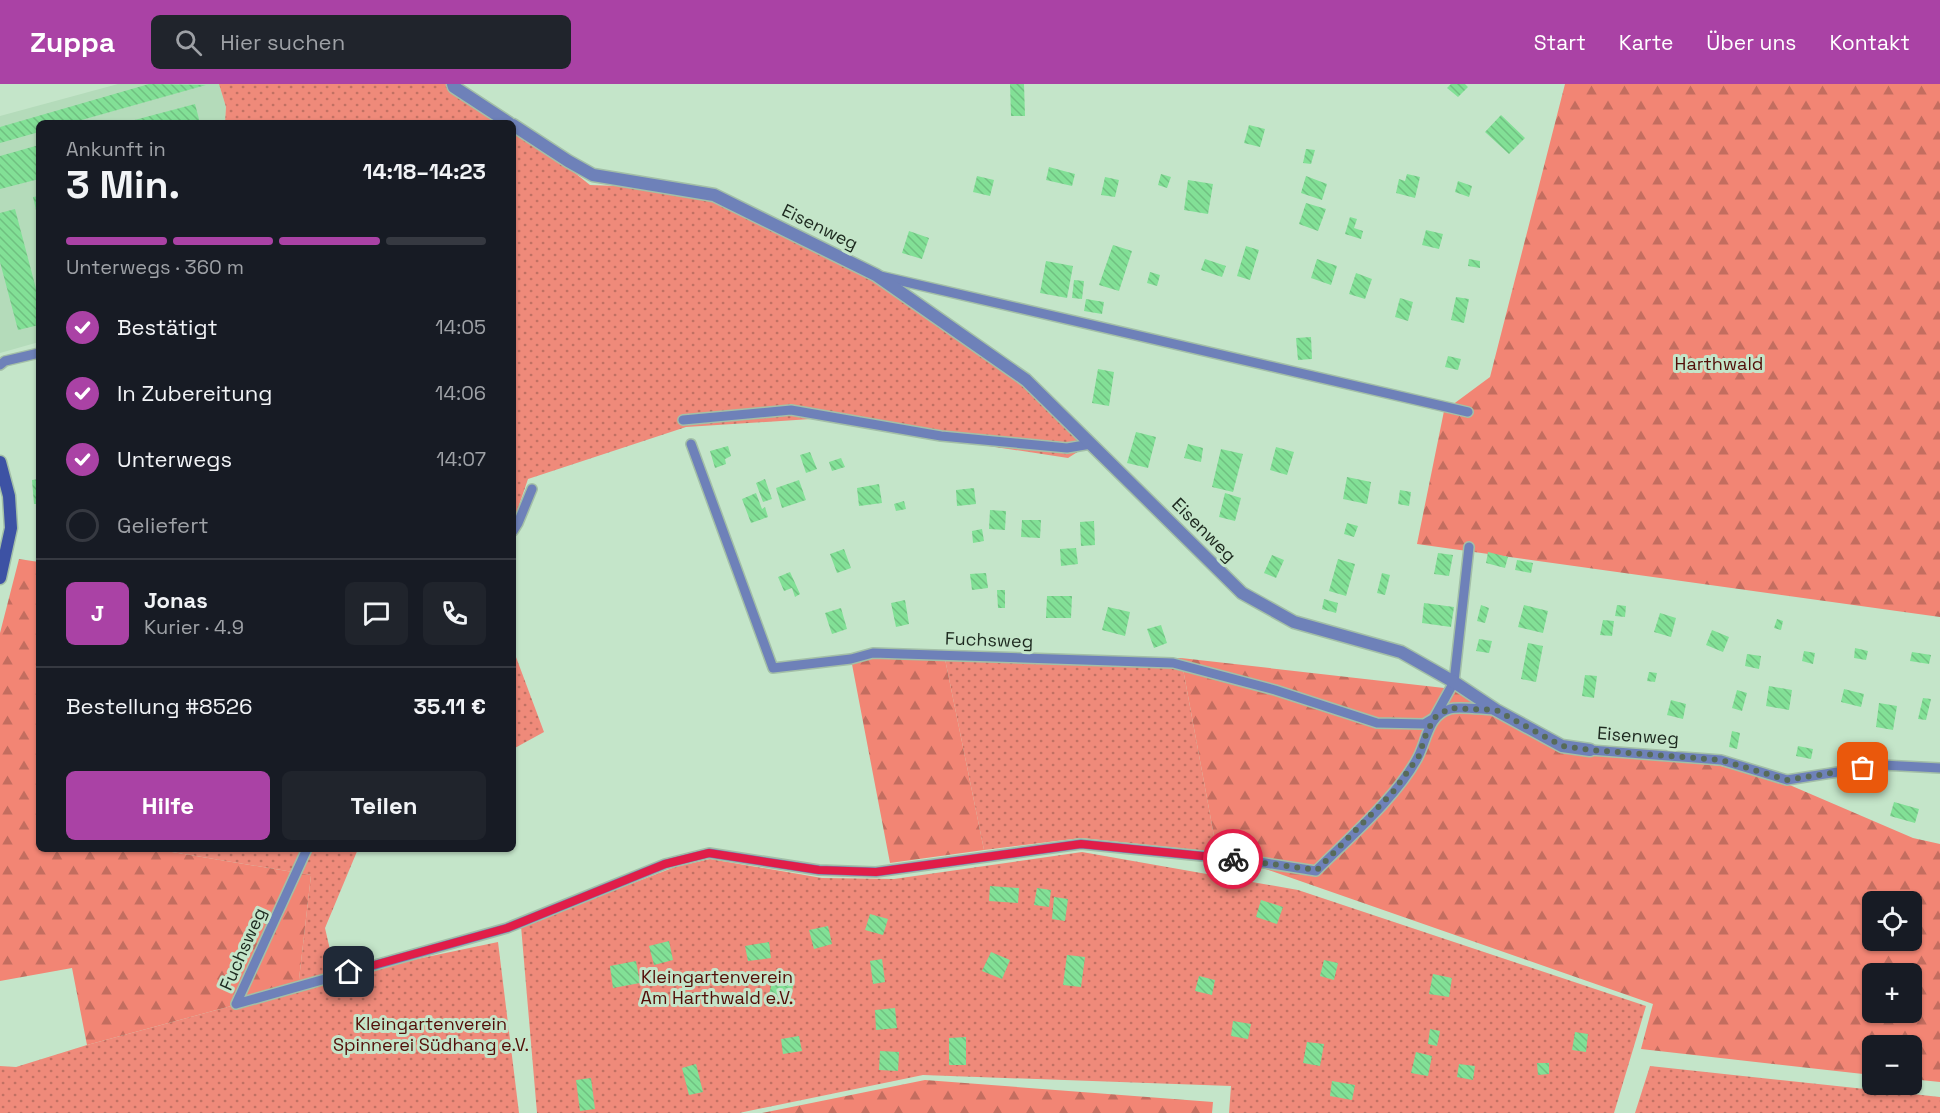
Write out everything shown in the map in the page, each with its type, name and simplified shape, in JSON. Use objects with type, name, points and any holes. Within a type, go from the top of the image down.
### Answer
[{"type":"main road","points":[[0,462],[9,496],[11,528],[0,578]]},
{"type":"street","name":"Eisenweg","points":[[453,84],[454,87],[505,120]]},
{"type":"street","name":"Eisenweg","points":[[516,127],[594,175],[714,195],[876,274],[1026,380],[1242,593],[1294,622],[1401,652],[1454,682],[1496,710],[1562,746],[1590,750]]},
{"type":"lane","points":[[876,274],[1468,412]]},
{"type":"lane","points":[[0,365],[5,361],[36,353]]},
{"type":"lane","points":[[683,420],[791,410],[941,436],[1067,447],[1091,444]]},
{"type":"lane","name":"Fuchsweg","points":[[691,444],[773,668],[851,659],[873,653],[1173,663],[1275,690],[1377,723],[1424,724],[1434,718]]},
{"type":"lane","points":[[516,526],[532,489]]},
{"type":"lane","points":[[1434,718],[1454,682],[1469,547]]},
{"type":"lane","points":[[1434,718],[1450,708],[1496,710]]},
{"type":"lane","name":"Fuchsweg","points":[[306,852],[236,1004],[507,928],[665,864],[709,853],[819,870],[876,872],[1081,844],[1252,861],[1317,870],[1393,792],[1419,756],[1434,718]]},
{"type":"lane","name":"Eisenweg","points":[[1590,750],[1721,760],[1787,780],[1882,765],[1940,768]]},
{"type":"shaded area","points":[[118,84],[219,84],[226,107],[225,120],[36,120],[36,343],[0,353],[0,116]]},
{"type":"green space","points":[[219,84],[449,84],[497,120],[225,120],[226,107]]},
{"type":"green space","name":"Harthwald","points":[[1565,84],[1940,84],[1940,617],[1417,544],[1444,411],[1490,377]]},
{"type":"green space","points":[[516,133],[590,185],[617,186],[717,202],[870,277],[1023,385],[1087,446],[1068,458],[811,419],[686,427],[528,479],[516,514]]},
{"type":"green space","points":[[19,559],[36,562],[36,852],[172,852],[311,875],[298,988],[87,1045],[72,968],[0,981],[0,633]]},
{"type":"green space","points":[[516,657],[544,732],[516,747]]},
{"type":"green space","points":[[1181,658],[1217,852],[1081,838],[984,850],[945,659]]},
{"type":"green space","points":[[1181,658],[1453,689],[1564,748],[1721,766],[1785,783],[1913,838],[1940,844],[1940,1082],[1922,1080],[1922,1035],[1862,1035],[1862,1074],[1641,1049],[1653,1004],[1217,852]]},
{"type":"green space","points":[[851,659],[945,659],[984,850],[890,863]]},
{"type":"green space","name":"Kleingartenverein Spinnerei Südhang e.V.","points":[[172,852],[357,852],[325,928],[336,976],[498,942],[519,1113],[0,1113],[0,1066],[16,1067],[87,1045],[298,988],[311,875]]},
{"type":"green space","name":"Kleingartenverein Am Harthwald e.V.","points":[[1082,852],[1298,890],[1646,1006],[1614,1113],[1229,1113],[1231,1086],[923,1075],[739,1113],[537,1113],[521,926],[675,867],[710,859],[822,878],[894,879]]},
{"type":"green space","points":[[1650,1066],[1862,1089],[1862,1095],[1940,1097],[1940,1113],[1635,1113]]},
{"type":"green space","points":[[925,1080],[1213,1102],[1212,1113],[762,1113]]},
{"type":"building","points":[[149,84],[206,85],[82,120],[36,120],[36,133],[0,143],[0,127]]},
{"type":"building","points":[[1010,84],[1024,84],[1025,116],[1011,116]]},
{"type":"building","points":[[1451,84],[1465,84],[1468,87],[1458,97],[1447,88]]},
{"type":"building","points":[[195,104],[199,120],[135,120]]},
{"type":"building","points":[[1501,115],[1525,138],[1509,154],[1485,132]]},
{"type":"building","points":[[1249,125],[1265,129],[1260,147],[1244,143]]},
{"type":"building","points":[[36,146],[36,180],[0,189],[0,156]]},
{"type":"building","points":[[1306,149],[1315,150],[1311,164],[1303,163]]},
{"type":"building","points":[[1049,167],[1075,174],[1072,186],[1046,180]]},
{"type":"building","points":[[1161,174],[1171,177],[1167,188],[1158,185]]},
{"type":"building","points":[[1407,174],[1420,177],[1415,198],[1396,193],[1399,179],[1405,181]]},
{"type":"building","points":[[977,176],[994,180],[990,196],[973,192]]},
{"type":"building","points":[[1306,176],[1327,184],[1322,200],[1301,193]]},
{"type":"building","points":[[1105,177],[1119,180],[1115,197],[1101,195]]},
{"type":"building","points":[[1188,180],[1213,184],[1208,214],[1184,210]]},
{"type":"building","points":[[1458,181],[1472,186],[1469,197],[1455,192]]},
{"type":"building","points":[[1306,203],[1326,209],[1318,231],[1299,224]]},
{"type":"building","points":[[15,209],[36,289],[36,326],[18,330],[0,262],[0,213]]},
{"type":"building","points":[[1350,217],[1357,219],[1354,228],[1363,231],[1361,239],[1345,234]]},
{"type":"building","points":[[1426,230],[1443,234],[1439,249],[1422,245]]},
{"type":"building","points":[[909,231],[929,238],[922,259],[902,253]]},
{"type":"building","points":[[1113,245],[1132,251],[1119,291],[1099,285]]},
{"type":"building","points":[[1246,246],[1259,250],[1250,280],[1237,276]]},
{"type":"building","points":[[1205,259],[1226,266],[1222,277],[1201,270]]},
{"type":"building","points":[[1317,259],[1337,266],[1331,285],[1311,278]]},
{"type":"building","points":[[1469,259],[1480,261],[1480,268],[1468,266]]},
{"type":"building","points":[[1046,261],[1073,266],[1067,298],[1040,293]]},
{"type":"building","points":[[1150,272],[1160,275],[1157,286],[1147,283]]},
{"type":"building","points":[[1356,273],[1372,279],[1365,299],[1349,294]]},
{"type":"building","points":[[1074,280],[1084,281],[1082,299],[1072,298]]},
{"type":"building","points":[[1456,297],[1469,299],[1464,323],[1451,320]]},
{"type":"building","points":[[1400,298],[1413,302],[1408,321],[1395,317]]},
{"type":"building","points":[[1086,299],[1104,302],[1102,314],[1084,311]]},
{"type":"building","points":[[1311,337],[1312,359],[1298,360],[1296,338]]},
{"type":"building","points":[[1448,356],[1461,359],[1458,370],[1445,367]]},
{"type":"building","points":[[1098,369],[1114,372],[1109,406],[1092,403]]},
{"type":"building","points":[[1136,432],[1156,437],[1148,468],[1127,463]]},
{"type":"building","points":[[1188,444],[1203,448],[1201,462],[1184,458]]},
{"type":"building","points":[[728,446],[731,456],[725,459],[726,464],[715,468],[710,451]]},
{"type":"building","points":[[1276,447],[1294,452],[1287,475],[1270,470]]},
{"type":"building","points":[[1221,449],[1243,454],[1233,492],[1212,487]]},
{"type":"building","points":[[810,452],[817,469],[806,473],[800,455]]},
{"type":"building","points":[[841,458],[845,467],[832,471],[829,462]]},
{"type":"building","points":[[1347,477],[1371,482],[1367,504],[1343,499]]},
{"type":"building","points":[[36,479],[36,504],[34,504],[32,480]]},
{"type":"building","points":[[765,479],[772,499],[763,502],[756,483]]},
{"type":"building","points":[[799,480],[806,500],[782,508],[776,488]]},
{"type":"building","points":[[879,484],[882,503],[859,506],[857,488]]},
{"type":"building","points":[[974,488],[976,504],[957,506],[956,490]]},
{"type":"building","points":[[1400,490],[1411,492],[1409,506],[1398,504]]},
{"type":"building","points":[[756,493],[768,517],[751,523],[742,499]]},
{"type":"building","points":[[1225,493],[1241,498],[1235,521],[1219,517]]},
{"type":"building","points":[[904,501],[906,509],[896,511],[894,504]]},
{"type":"building","points":[[990,510],[1006,511],[1005,530],[989,529]]},
{"type":"building","points":[[1022,520],[1041,520],[1040,538],[1021,537]]},
{"type":"building","points":[[1094,521],[1095,545],[1081,546],[1080,522]]},
{"type":"building","points":[[1347,523],[1358,526],[1354,537],[1344,534]]},
{"type":"building","points":[[982,529],[984,541],[973,543],[972,531]]},
{"type":"building","points":[[1076,548],[1078,564],[1061,566],[1060,549]]},
{"type":"building","points":[[844,549],[851,568],[837,573],[830,554]]},
{"type":"building","points":[[1488,552],[1508,557],[1505,568],[1486,563]]},
{"type":"building","points":[[1438,553],[1453,555],[1449,576],[1434,574]]},
{"type":"building","points":[[1272,555],[1284,560],[1276,578],[1264,573]]},
{"type":"building","points":[[1338,559],[1355,564],[1346,596],[1329,591]]},
{"type":"building","points":[[1517,560],[1533,563],[1531,573],[1515,570]]},
{"type":"building","points":[[790,572],[800,594],[795,597],[792,588],[784,591],[778,577]]},
{"type":"building","points":[[986,573],[988,588],[972,590],[970,574]]},
{"type":"building","points":[[1382,573],[1390,575],[1385,595],[1377,593]]},
{"type":"building","points":[[997,590],[1005,590],[1005,608],[998,608]]},
{"type":"building","points":[[1047,596],[1072,596],[1071,618],[1046,618]]},
{"type":"building","points":[[1324,599],[1338,603],[1336,613],[1322,609]]},
{"type":"building","points":[[905,600],[909,624],[896,627],[891,603]]},
{"type":"building","points":[[1424,603],[1454,607],[1451,627],[1422,623]]},
{"type":"building","points":[[1481,605],[1489,608],[1485,623],[1477,621]]},
{"type":"building","points":[[1524,605],[1548,611],[1543,633],[1518,627]]},
{"type":"building","points":[[1617,605],[1626,606],[1625,617],[1615,616]]},
{"type":"building","points":[[1108,607],[1130,612],[1125,636],[1102,630]]},
{"type":"building","points":[[841,608],[847,629],[832,634],[825,613]]},
{"type":"building","points":[[1660,613],[1676,618],[1671,637],[1654,632]]},
{"type":"building","points":[[1777,619],[1783,621],[1781,630],[1774,628]]},
{"type":"building","points":[[1603,620],[1614,621],[1612,636],[1600,635]]},
{"type":"building","points":[[1161,625],[1167,643],[1154,648],[1147,629]]},
{"type":"building","points":[[1712,630],[1729,637],[1723,652],[1706,645]]},
{"type":"building","points":[[1479,639],[1492,641],[1489,653],[1476,651]]},
{"type":"building","points":[[1528,643],[1543,646],[1536,682],[1521,679]]},
{"type":"building","points":[[1855,648],[1868,651],[1866,660],[1854,658]]},
{"type":"building","points":[[1804,651],[1815,653],[1813,664],[1802,661]]},
{"type":"building","points":[[1912,652],[1931,655],[1929,664],[1910,661]]},
{"type":"building","points":[[1747,654],[1761,656],[1759,669],[1745,666]]},
{"type":"building","points":[[1649,672],[1657,673],[1655,682],[1647,681]]},
{"type":"building","points":[[1585,675],[1597,676],[1594,698],[1582,696]]},
{"type":"building","points":[[1769,686],[1792,690],[1789,710],[1766,706]]},
{"type":"building","points":[[1844,689],[1864,694],[1861,707],[1841,702]]},
{"type":"building","points":[[1737,690],[1747,693],[1742,711],[1732,708]]},
{"type":"building","points":[[1923,698],[1931,699],[1926,720],[1918,719]]},
{"type":"building","points":[[1671,700],[1686,704],[1683,719],[1667,715]]},
{"type":"building","points":[[1879,703],[1897,706],[1893,730],[1876,727]]},
{"type":"building","points":[[1732,731],[1740,733],[1737,749],[1729,747]]},
{"type":"building","points":[[1798,746],[1813,749],[1811,759],[1796,756]]},
{"type":"building","points":[[1894,802],[1919,809],[1915,823],[1890,816]]},
{"type":"building","points":[[990,886],[1019,888],[1018,903],[989,901]]},
{"type":"building","points":[[1037,888],[1051,890],[1049,907],[1034,905]]},
{"type":"building","points":[[1054,897],[1068,899],[1065,921],[1052,919]]},
{"type":"building","points":[[1261,900],[1283,907],[1277,924],[1256,917]]},
{"type":"building","points":[[870,914],[888,919],[883,935],[865,930]]},
{"type":"building","points":[[828,926],[832,944],[814,949],[809,930]]},
{"type":"building","points":[[669,941],[673,960],[654,965],[649,946]]},
{"type":"building","points":[[769,942],[771,958],[748,961],[745,946]]},
{"type":"building","points":[[991,952],[1010,960],[1002,979],[982,971]]},
{"type":"building","points":[[1067,955],[1085,957],[1081,987],[1063,985]]},
{"type":"building","points":[[882,959],[885,982],[873,984],[870,961]]},
{"type":"building","points":[[1324,960],[1338,963],[1334,980],[1320,976]]},
{"type":"building","points":[[636,961],[640,983],[613,988],[610,966]]},
{"type":"building","points":[[1433,974],[1452,978],[1449,997],[1429,994]]},
{"type":"building","points":[[1199,976],[1215,980],[1212,995],[1195,991]]},
{"type":"building","points":[[773,977],[794,982],[790,1000],[769,995]]},
{"type":"building","points":[[895,1008],[897,1028],[876,1030],[875,1010]]},
{"type":"building","points":[[1233,1021],[1251,1024],[1248,1039],[1231,1036]]},
{"type":"building","points":[[1430,1029],[1440,1031],[1437,1046],[1428,1044]]},
{"type":"building","points":[[1575,1032],[1588,1034],[1586,1052],[1572,1050]]},
{"type":"building","points":[[799,1036],[802,1051],[783,1054],[781,1039]]},
{"type":"building","points":[[966,1037],[966,1065],[949,1065],[949,1038]]},
{"type":"building","points":[[1307,1042],[1324,1044],[1320,1066],[1303,1063]]},
{"type":"building","points":[[880,1051],[899,1052],[898,1071],[879,1070]]},
{"type":"building","points":[[1416,1052],[1432,1056],[1428,1076],[1411,1073]]},
{"type":"building","points":[[1537,1063],[1549,1063],[1549,1074],[1538,1075]]},
{"type":"building","points":[[696,1064],[703,1092],[689,1095],[682,1068]]},
{"type":"building","points":[[1459,1064],[1475,1066],[1473,1080],[1457,1077]]},
{"type":"building","points":[[591,1078],[595,1109],[580,1111],[576,1080]]},
{"type":"building","points":[[1332,1081],[1355,1085],[1352,1100],[1330,1096]]},
{"type":"way so far","points":[[1233,859],[1317,870],[1393,792],[1419,756],[1434,718],[1450,708],[1496,710],[1562,746],[1721,760],[1787,780],[1863,768]]},
{"type":"route","points":[[349,972],[507,928],[665,864],[709,853],[819,870],[876,872],[1081,844],[1233,859]]}]
